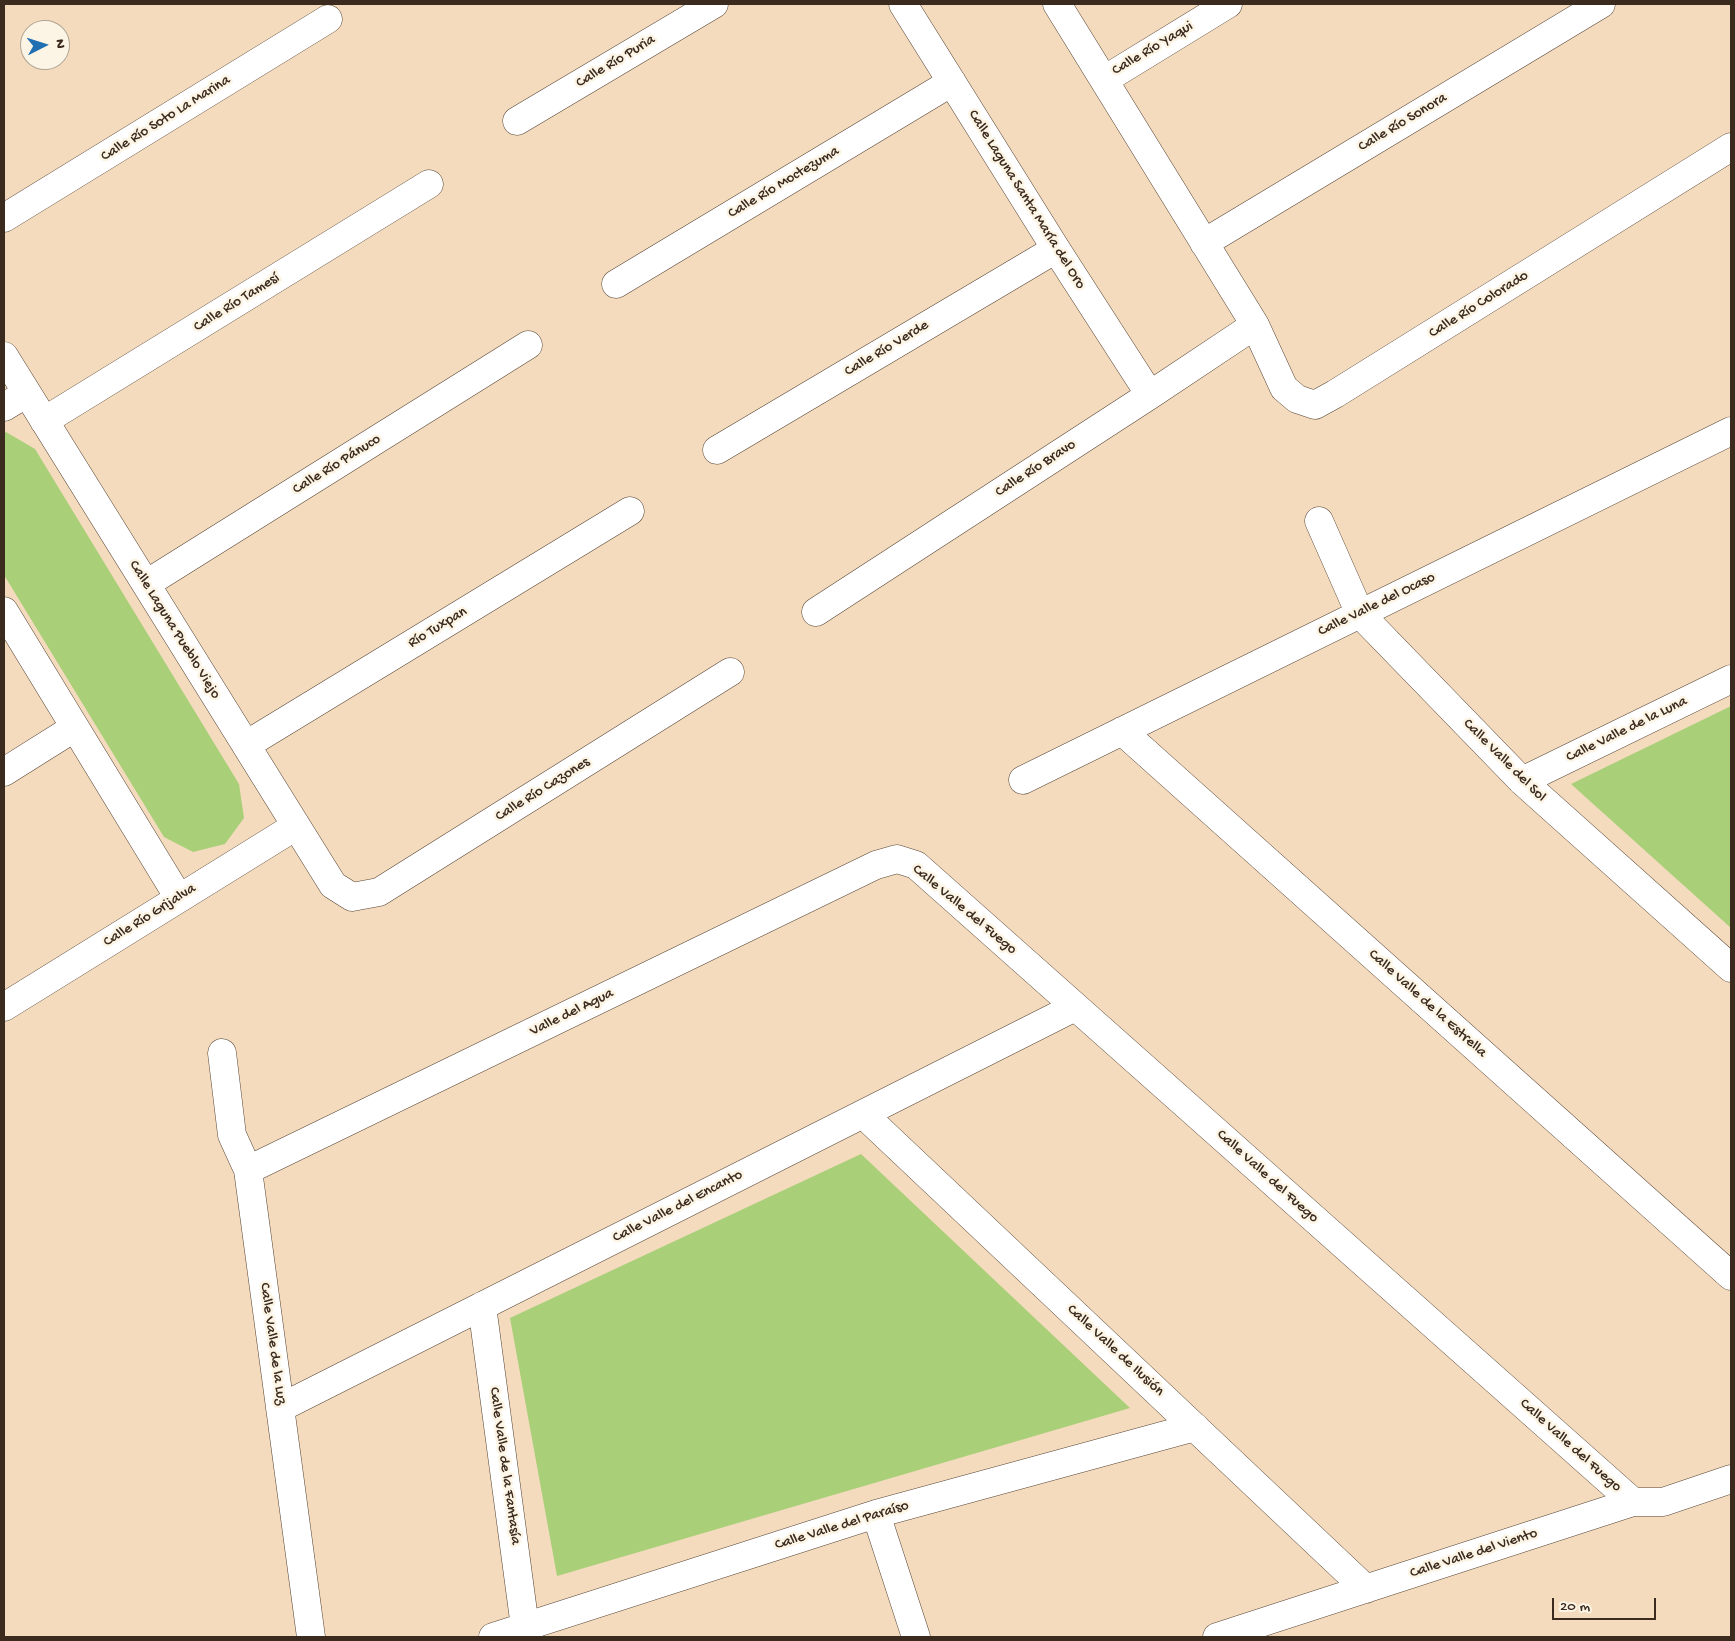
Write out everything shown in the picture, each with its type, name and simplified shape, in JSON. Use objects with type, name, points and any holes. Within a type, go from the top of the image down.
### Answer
[{"type":"street","name":"Calle Río Puria","points":[[517,121],[714,4]]},
{"type":"street","name":"Calle Laguna Santa María del Oro","points":[[903,4],[1150,395]]},
{"type":"street","points":[[1057,4],[1255,325]]},
{"type":"street","name":"Calle Río Yaqui","points":[[1104,80],[1228,4]]},
{"type":"street","name":"Calle Río Sonora","points":[[1204,243],[1601,4]]},
{"type":"street","name":"Calle Río Soto La Marina","points":[[4,218],[328,19]]},
{"type":"street","name":"Calle Río Moctezuma","points":[[616,284],[952,82]]},
{"type":"street","name":"Calle Río Colorado","points":[[1255,325],[1284,388],[1298,399],[1315,406],[1731,148]]},
{"type":"street","name":"Calle Río Tamesí","points":[[44,421],[429,184]]},
{"type":"street","name":"Calle Río Verde","points":[[717,450],[1056,249]]},
{"type":"street","name":"Calle Río Bravo","points":[[816,612],[1255,325]]},
{"type":"street","name":"Calle Río Pánuco","points":[[146,584],[528,345]]},
{"type":"street","name":"Calle Laguna Pueblo Viejo","points":[[4,356],[333,885],[352,897]]},
{"type":"street","points":[[4,407],[27,393]]},
{"type":"street","name":"Calle Valle del Ocaso","points":[[1023,780],[1731,432]]},
{"type":"street","name":"Río Tuxpan","points":[[246,745],[630,511]]},
{"type":"street","name":"Calle Valle del Sol","points":[[1319,521],[1360,614],[1522,781],[1731,968]]},
{"type":"street","points":[[4,611],[179,898]]},
{"type":"street","name":"Calle Río Cazones","points":[[352,897],[379,892],[730,672]]},
{"type":"street","name":"Calle Valle de la Luna","points":[[1522,781],[1731,679]]},
{"type":"street","points":[[4,772],[74,728]]},
{"type":"street","name":"Calle Valle de la Estrella","points":[[1122,731],[1731,1276]]},
{"type":"street","name":"Calle Río Grijalva","points":[[4,1007],[296,826]]},
{"type":"street","name":"Calle Valle del Fuego","points":[[897,860],[916,865],[1634,1502]]},
{"type":"street","name":"Valle del Agua","points":[[248,1170],[876,864],[897,860]]},
{"type":"street","name":"Calle Valle del Encanto","points":[[280,1408],[1075,1007]]},
{"type":"street","name":"Calle Valle de la Luz","points":[[222,1053],[232,1135],[248,1170],[311,1637]]},
{"type":"street","name":"Calle Valle de Ilusión","points":[[863,1114],[1366,1589]]},
{"type":"street","name":"Calle Valle de la Fantasía","points":[[482,1306],[525,1627]]},
{"type":"street","name":"Calle Valle del Paraíso","points":[[493,1637],[876,1514],[1195,1427]]},
{"type":"street","name":"Calle Valle del Viento","points":[[1217,1637],[1634,1502],[1663,1502],[1731,1479]]},
{"type":"street","points":[[876,1514],[916,1637]]},
{"type":"green space","points":[[6,432],[35,449],[239,784],[244,818],[225,844],[193,852],[164,837],[4,575],[4,433]]},
{"type":"green space","points":[[1731,706],[1731,928],[1571,784]]},
{"type":"green space","points":[[861,1154],[1130,1408],[557,1576],[510,1318]]}]
